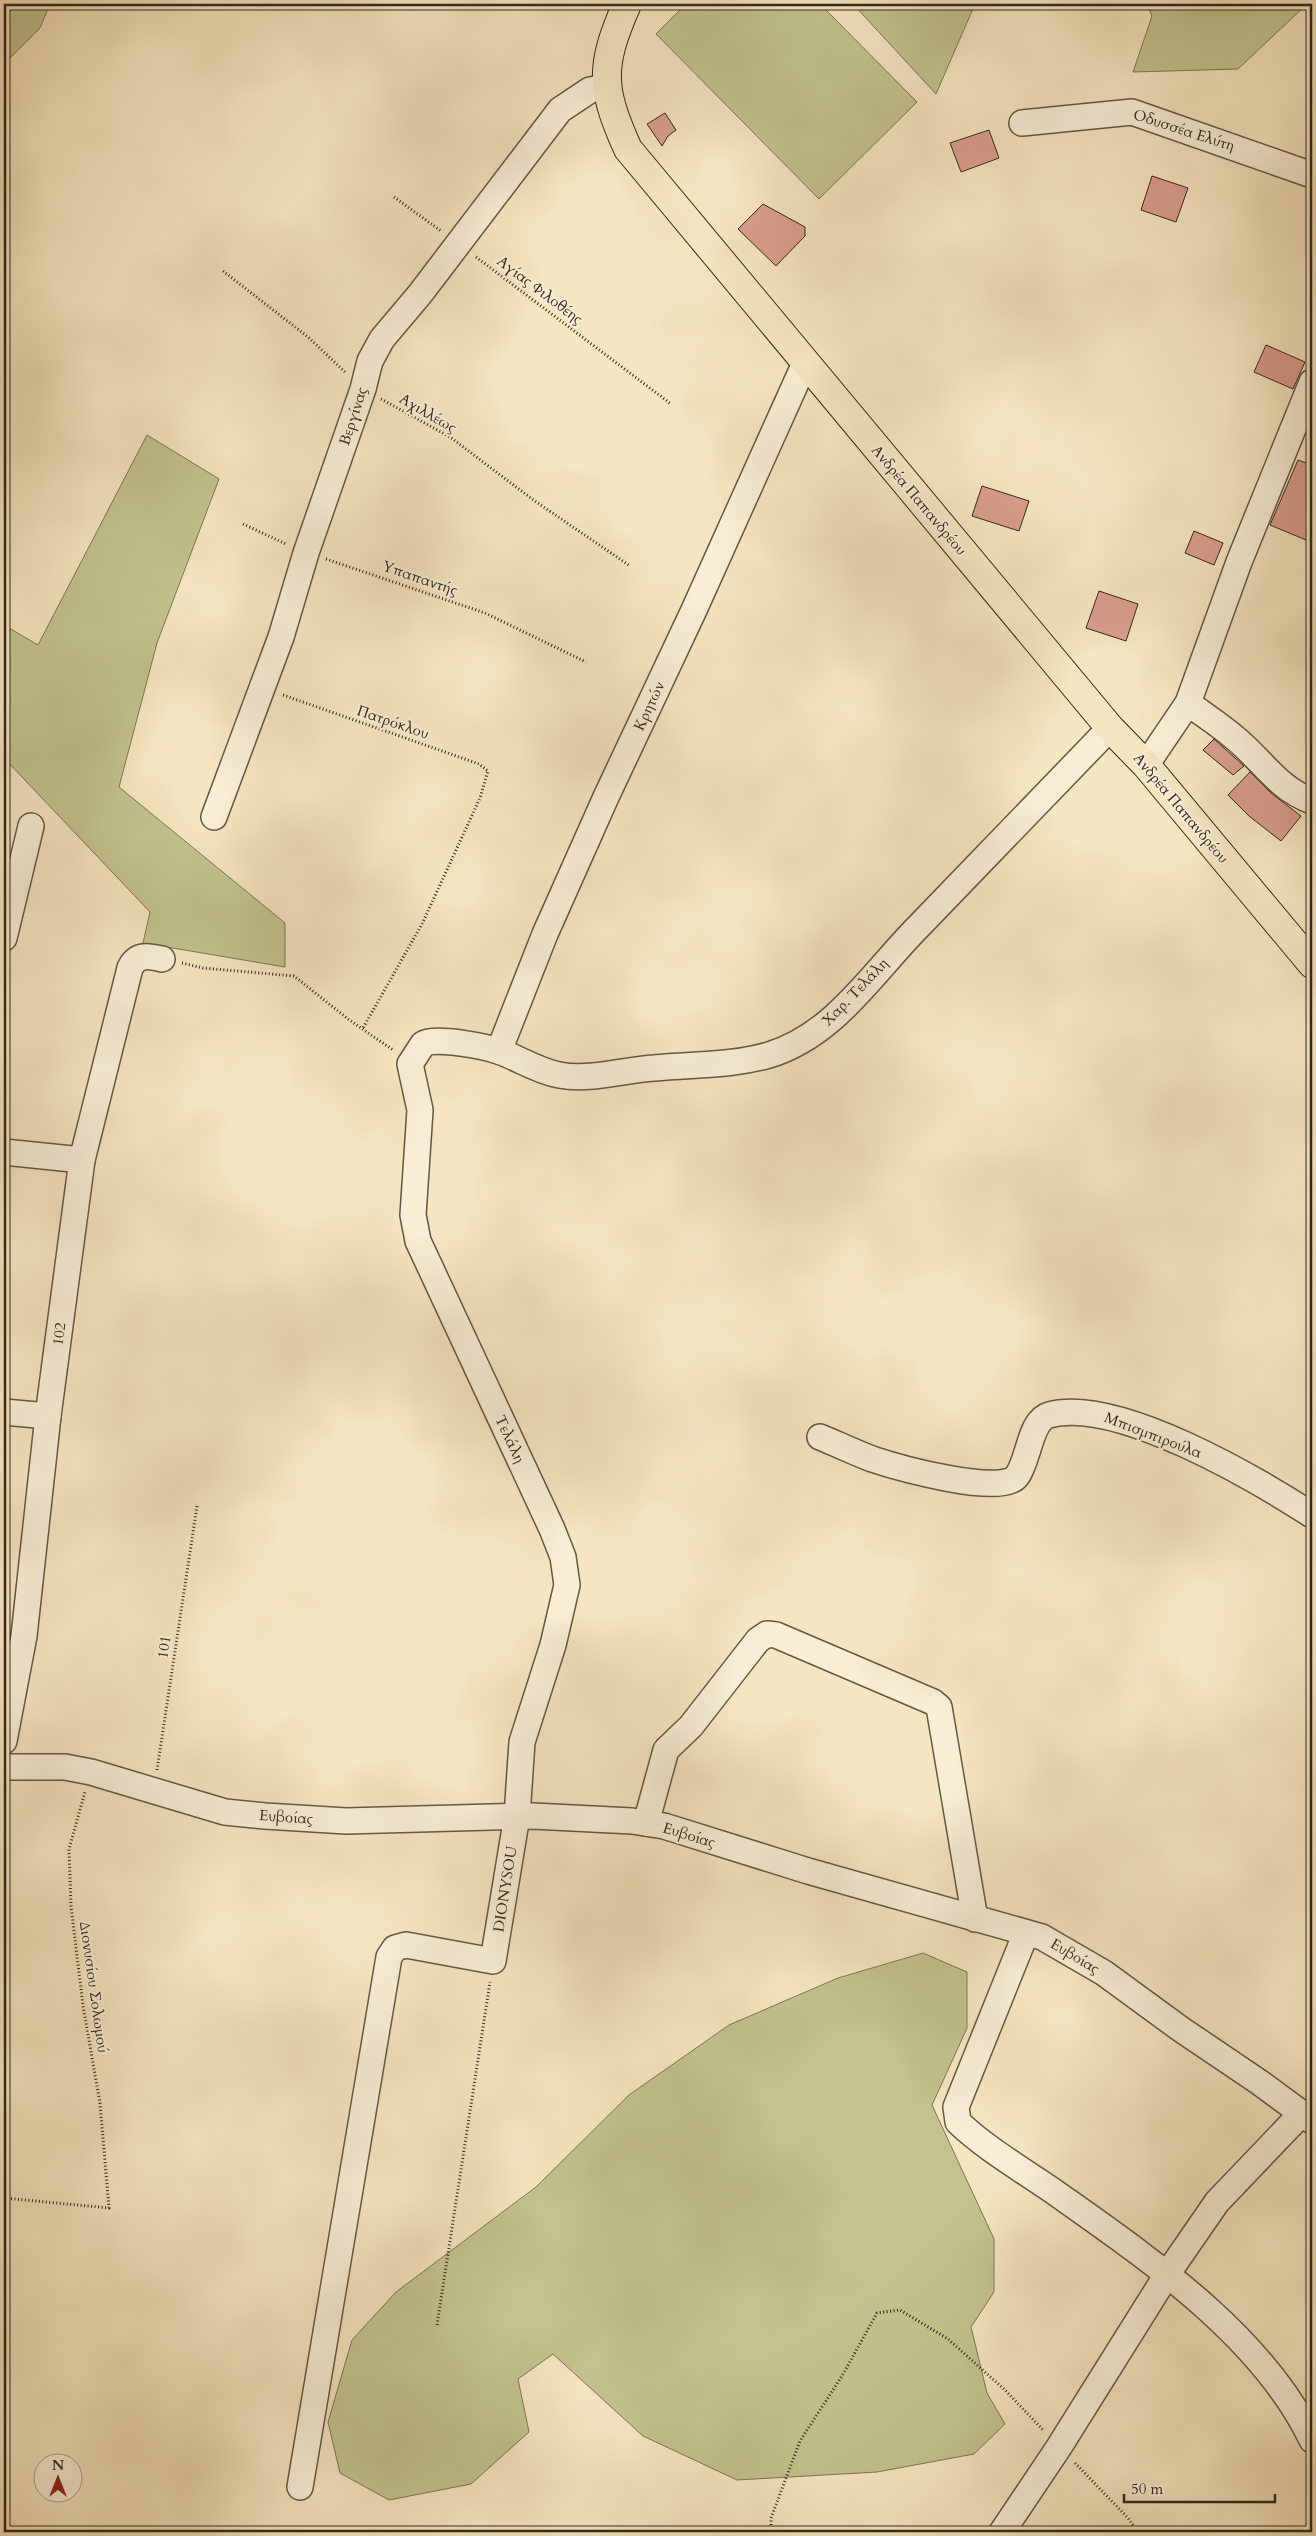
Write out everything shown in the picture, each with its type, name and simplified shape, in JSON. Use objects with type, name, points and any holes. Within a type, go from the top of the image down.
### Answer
[{"type":"main road","name":"Ανδρέα Παπανδρέου","points":[[628,4],[614,36],[606,88],[614,118],[628,149],[1110,728],[1146,765],[1312,964]]},
{"type":"street","name":"Βεργίνας","points":[[214,817],[280,637],[370,361],[382,339],[560,110],[590,90],[606,88]]},
{"type":"street","name":"Οδυσσέα Ελύτη","points":[[1022,124],[1132,112],[1312,175]]},
{"type":"street","name":"Κρητών","points":[[499,1051],[545,934],[805,363]]},
{"type":"street","points":[[1146,765],[1188,704],[1239,562],[1312,382]]},
{"type":"street","points":[[1188,704],[1236,738],[1281,785],[1297,796],[1312,802]]},
{"type":"street","name":"Χαρ. Τελάλη","points":[[410,1064],[420,1047],[432,1040],[499,1051],[531,1066],[559,1075],[592,1076],[654,1068],[728,1064],[771,1054],[813,1035],[846,1005],[902,942],[1110,728]]},
{"type":"street","points":[[4,938],[31,826]]},
{"type":"street","name":"102","points":[[4,1741],[24,1636],[48,1416],[82,1160],[132,962],[142,956],[162,959]]},
{"type":"street","name":"Τελάλη","points":[[410,1064],[420,1110],[413,1214],[418,1241],[552,1530],[566,1572],[567,1585],[555,1636],[522,1742],[517,1816]]},
{"type":"street","points":[[4,1152],[82,1160]]},
{"type":"street","points":[[4,1412],[48,1416]]},
{"type":"street","name":"Μπισμπιρούλα","points":[[820,1437],[873,1459],[939,1477],[991,1485],[1010,1483],[1017,1477],[1025,1461],[1037,1423],[1046,1415],[1060,1412],[1100,1415],[1142,1428],[1200,1452],[1271,1488],[1312,1516]]},
{"type":"street","points":[[646,1822],[666,1750],[691,1726],[758,1640],[766,1634],[776,1635],[933,1702],[939,1707],[976,1919]]},
{"type":"street","name":"Ευβοίας","points":[[4,1767],[66,1767],[91,1772],[225,1812],[265,1816],[346,1821],[517,1816],[646,1822],[1042,1937],[1104,1973],[1307,2117]]},
{"type":"street","name":"DIONYSOU","points":[[493,1961],[517,1816]]},
{"type":"street","points":[[1026,1933],[956,2108],[956,2117],[961,2125],[999,2154],[1168,2273],[1262,2364],[1304,2423],[1312,2440]]},
{"type":"street","points":[[300,2487],[389,1957],[395,1948],[406,1945],[493,1961]]},
{"type":"street","points":[[1002,2532],[1059,2447],[1168,2273],[1217,2202],[1307,2117]]},
{"type":"path","name":"Αγίας Φιλοθέης","points":[[394,198],[458,243],[671,404]]},
{"type":"path","name":"Αχιλλέως","points":[[223,271],[308,337],[362,389],[450,437],[532,499],[630,566]]},
{"type":"path","name":"Υπαπαντής","points":[[243,524],[306,553],[423,590],[486,613],[586,662]]},
{"type":"path","name":"Πατρόκλου","points":[[262,688],[479,764],[488,771],[480,798],[422,924],[362,1028]]},
{"type":"path","points":[[162,959],[203,968],[294,976],[410,1064]]},
{"type":"path","name":"101","points":[[154,1790],[197,1506]]},
{"type":"path","name":"Διονυσίου Σολωμού","points":[[4,2198],[109,2208],[100,2103],[83,2006],[73,1924],[69,1849],[91,1772]]},
{"type":"path","points":[[437,2324],[493,1961]]},
{"type":"path","points":[[771,2532],[771,2518],[800,2441],[842,2376],[877,2313],[900,2310],[948,2339],[1005,2390],[1128,2518],[1138,2532]]},
{"type":"green space","points":[[4,4],[50,4],[40,28],[4,64]]},
{"type":"green space","points":[[686,4],[820,4],[917,102],[819,199],[656,34]]},
{"type":"green space","points":[[853,4],[975,4],[936,94]]},
{"type":"green space","points":[[1147,4],[1312,4],[1312,8],[1305,6],[1238,69],[1133,72],[1152,16]]},
{"type":"green space","points":[[147,435],[219,479],[157,643],[119,787],[285,923],[285,967],[143,943],[150,912],[4,758],[4,625],[38,645]]},
{"type":"green space","points":[[923,1953],[967,1972],[967,2028],[932,2105],[994,2239],[994,2292],[971,2327],[987,2393],[1005,2424],[974,2454],[877,2472],[737,2480],[643,2436],[553,2354],[518,2379],[529,2432],[471,2484],[389,2500],[340,2473],[328,2422],[352,2340],[396,2292],[536,2187],[629,2095],[729,2025],[838,1978]]},
{"type":"building","points":[[665,113],[676,130],[668,136],[662,146],[647,124]]},
{"type":"building","points":[[989,130],[999,158],[961,172],[950,143]]},
{"type":"building","points":[[1152,176],[1188,188],[1176,222],[1141,210]]},
{"type":"building","points":[[763,204],[805,227],[805,236],[776,266],[738,229]]},
{"type":"building","points":[[1266,345],[1305,362],[1293,389],[1254,372]]},
{"type":"building","points":[[1298,460],[1312,465],[1312,524],[1306,540],[1270,525]]},
{"type":"building","points":[[982,486],[1029,501],[1019,531],[972,516]]},
{"type":"building","points":[[1194,531],[1223,543],[1214,565],[1185,553]]},
{"type":"building","points":[[1099,591],[1138,604],[1126,641],[1086,628]]},
{"type":"building","points":[[1214,739],[1244,766],[1233,775],[1203,750]]},
{"type":"building","points":[[1250,772],[1271,793],[1301,816],[1281,841],[1249,816],[1228,795]]}]
